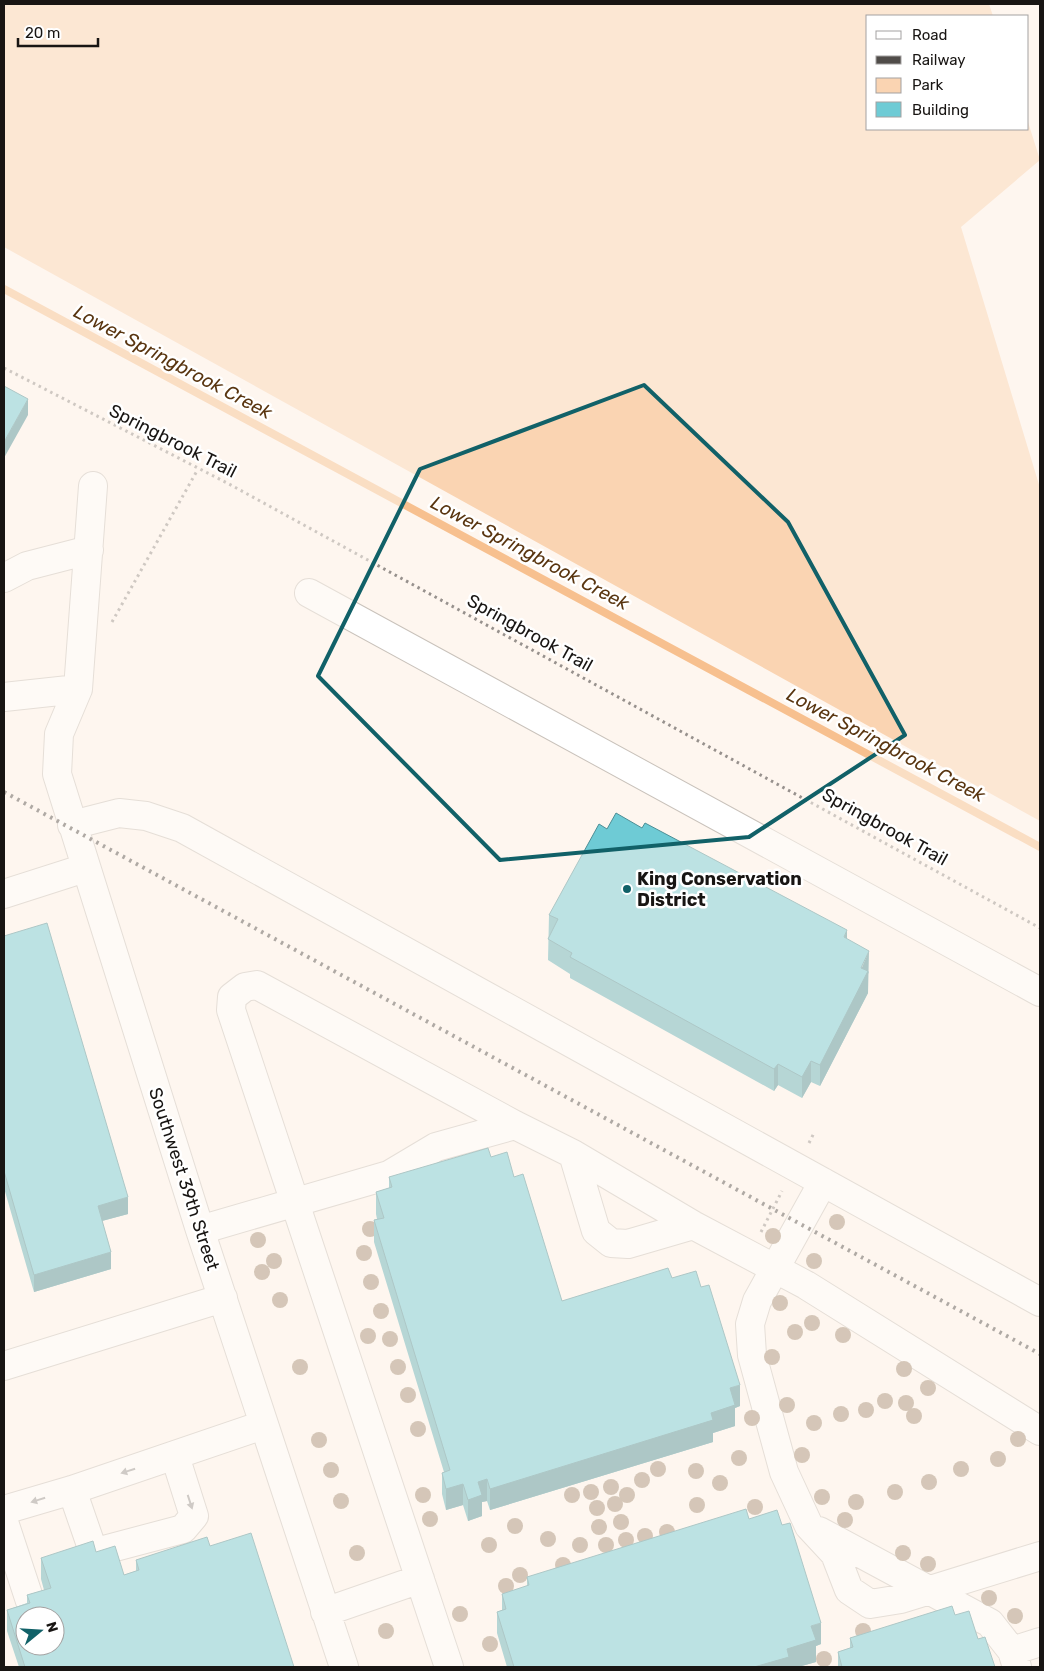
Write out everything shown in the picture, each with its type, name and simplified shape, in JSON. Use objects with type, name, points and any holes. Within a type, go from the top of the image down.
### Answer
[{"type":"street","name":"Southwest 39th Street","points":[[93,486],[78,689],[59,734],[57,774],[200,1230],[344,1667]]},
{"type":"street","points":[[4,578],[28,566],[89,550]]},
{"type":"street","points":[[309,593],[1040,992]]},
{"type":"street","points":[[4,698],[78,689]]},
{"type":"street","points":[[72,825],[118,813],[146,816],[182,828],[1040,1302]]},
{"type":"street","points":[[4,894],[85,868]]},
{"type":"street","points":[[449,1667],[231,1010],[232,997],[245,987],[257,985],[515,1125],[573,1154],[693,1225],[776,1269],[898,1341],[1040,1431]]},
{"type":"street","points":[[200,1230],[388,1175],[436,1147],[515,1125]]},
{"type":"street","points":[[573,1154],[596,1231],[610,1243],[628,1244],[693,1225]]},
{"type":"street","points":[[823,1182],[757,1302],[750,1324],[752,1355],[784,1472],[809,1526],[835,1554],[849,1590],[870,1604],[901,1599],[1040,1556]]},
{"type":"street","points":[[4,1366],[222,1298]]},
{"type":"street","points":[[4,1510],[72,1490],[263,1425]]},
{"type":"street","points":[[72,1490],[92,1548],[100,1551],[182,1529],[194,1516],[175,1456]]},
{"type":"street","points":[[4,1522],[31,1604]]},
{"type":"street","points":[[809,1526],[990,1623],[1014,1659],[1040,1642]]},
{"type":"street","points":[[325,1612],[420,1579]]},
{"type":"path","name":"Springbrook Trail","points":[[4,368],[198,469],[1040,928]]},
{"type":"path","points":[[111,624],[198,469]]},
{"type":"path","points":[[760,1234],[787,1184]]},
{"type":"highlighted area","points":[[644,385],[788,522],[905,735],[749,837],[500,860],[318,676],[420,469]]},
{"type":"green space","points":[[4,4],[989,4],[993,15],[866,15],[866,130],[1029,130],[1029,125],[1040,160],[961,227],[1040,488],[1040,821],[4,247]]},
{"type":"building","points":[[4,386],[28,399],[4,442]]},
{"type":"building","points":[[616,813],[642,828],[645,823],[847,930],[844,937],[869,951],[861,968],[868,971],[820,1065],[811,1061],[802,1077],[778,1064],[774,1069],[570,957],[572,953],[548,939],[558,919],[549,915],[599,824],[607,829]]},
{"type":"building","points":[[47,923],[128,1197],[98,1206],[111,1252],[34,1275],[4,1171],[4,936]]},
{"type":"building","points":[[488,1148],[491,1157],[507,1152],[514,1177],[523,1174],[562,1301],[668,1268],[672,1278],[696,1271],[701,1287],[709,1285],[740,1385],[730,1388],[735,1405],[711,1413],[713,1420],[490,1489],[487,1479],[478,1482],[482,1495],[468,1500],[463,1484],[446,1489],[442,1473],[450,1470],[374,1220],[384,1218],[376,1192],[392,1187],[389,1177]]},
{"type":"building","points":[[746,1509],[749,1519],[777,1510],[782,1525],[790,1523],[821,1623],[811,1626],[816,1640],[787,1649],[789,1657],[754,1667],[514,1667],[497,1612],[506,1609],[502,1594],[529,1585],[527,1577]]},
{"type":"building","points":[[251,1533],[294,1667],[25,1667],[22,1656],[65,1656],[65,1606],[20,1606],[30,1603],[27,1595],[51,1588],[41,1558],[93,1541],[96,1552],[115,1546],[124,1575],[139,1570],[136,1560],[207,1537],[210,1546]]},
{"type":"building","points":[[952,1606],[955,1615],[969,1611],[978,1639],[985,1637],[995,1667],[842,1667],[838,1652],[853,1647],[850,1638]]},
{"type":"building","points":[[15,1608],[15,1635],[7,1610]]},
{"type":"waterway","name":"Lower Springbrook Creek","points":[[4,289],[1040,847]]},
{"type":"railway","points":[[4,792],[1040,1354]]},
{"type":"place","name":"King Conservation District","points":[[627,889]]}]
